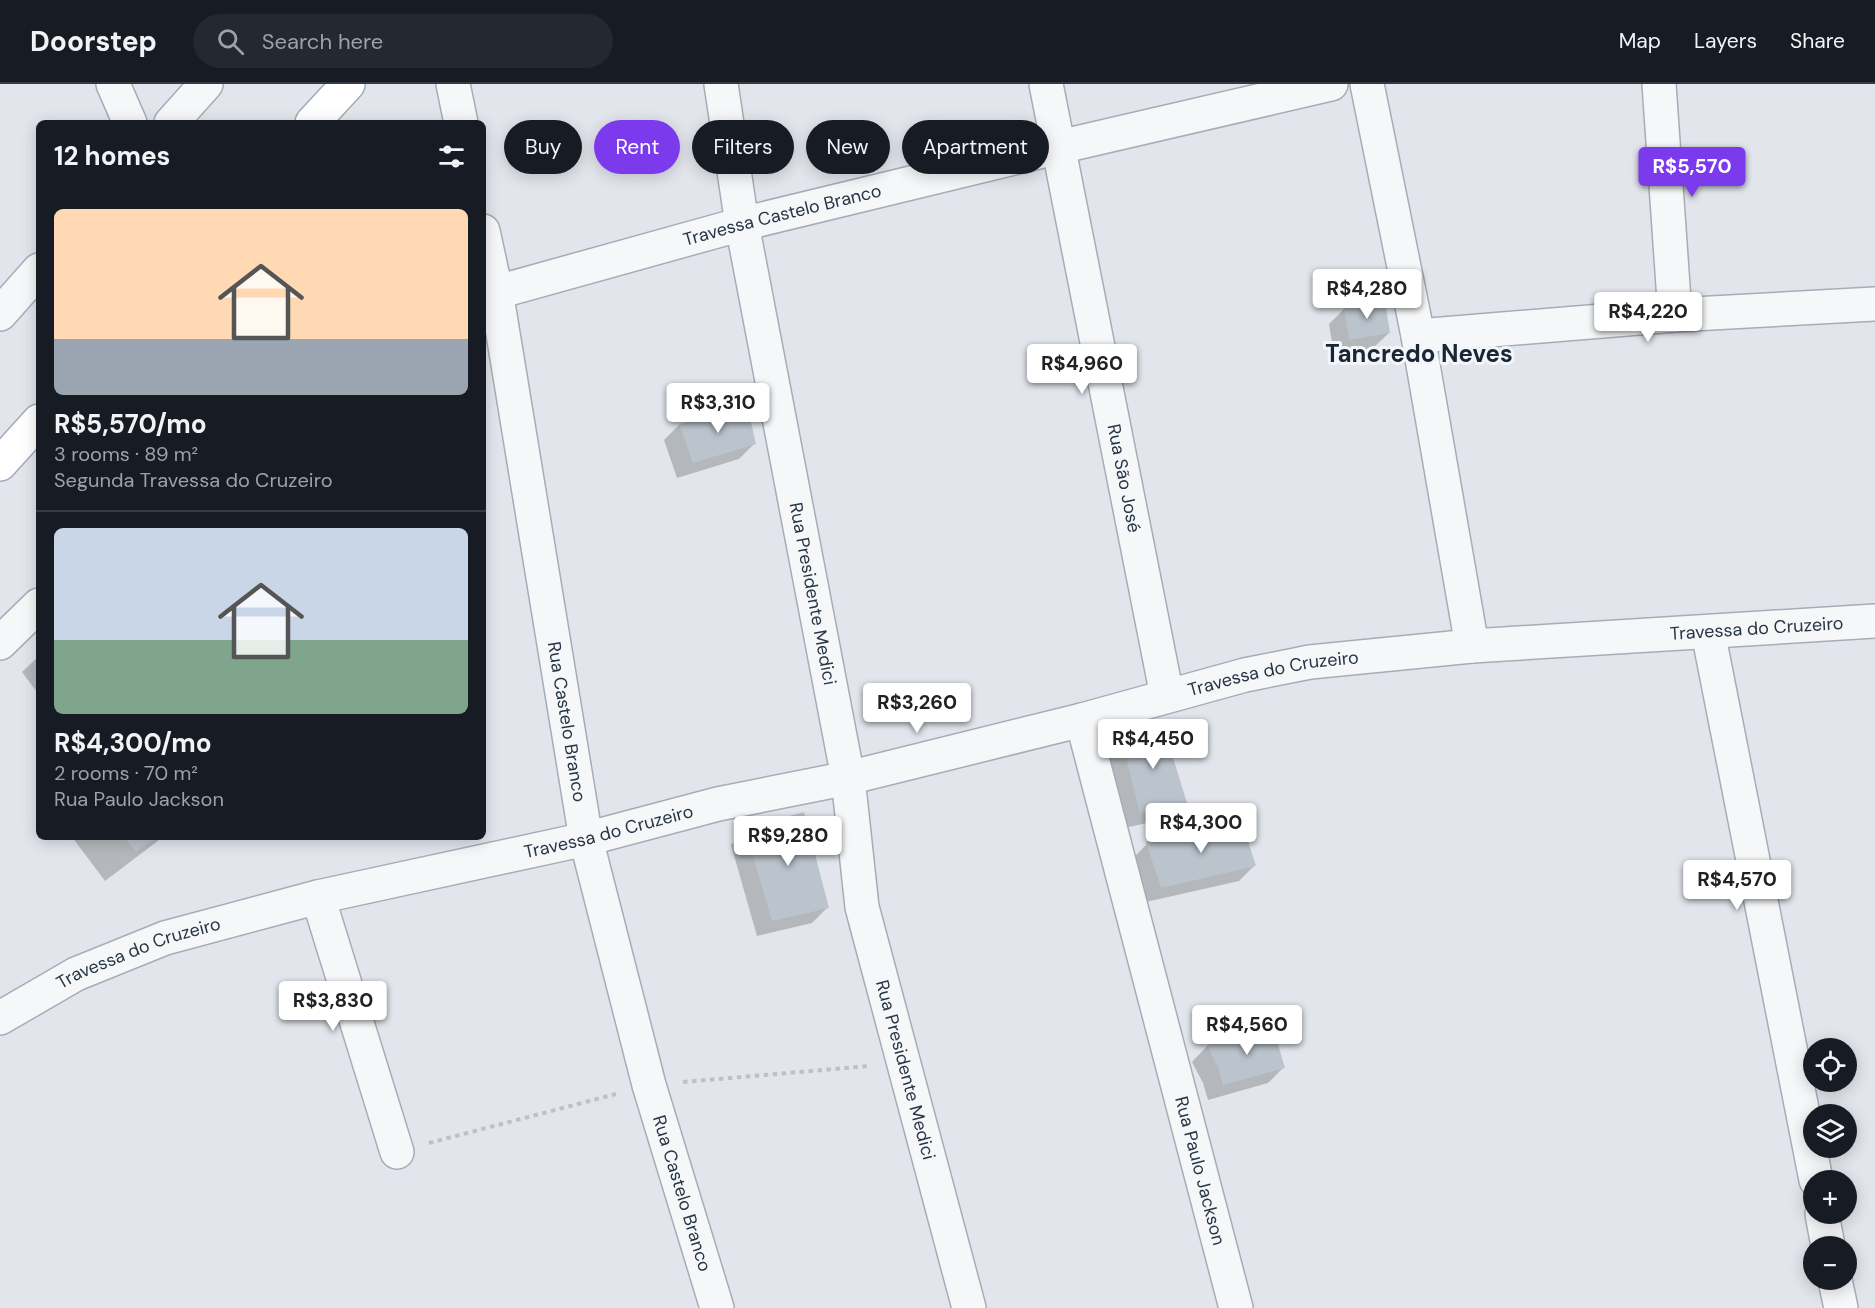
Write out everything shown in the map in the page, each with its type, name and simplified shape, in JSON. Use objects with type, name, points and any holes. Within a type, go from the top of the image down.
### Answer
[{"type":"main road","points":[[315,120],[348,84]]},
{"type":"main road","points":[[0,464],[36,424]]},
{"type":"street","points":[[113,84],[129,120]]},
{"type":"street","points":[[174,120],[206,84]]},
{"type":"street","points":[[453,84],[460,120]]},
{"type":"street","name":"Rua Presidente Medici","points":[[721,84],[742,224],[848,778],[862,907],[969,1308]]},
{"type":"street","name":"Rua São José","points":[[1046,84],[1167,696]]},
{"type":"street","name":"Travessa Castelo Branco","points":[[489,294],[742,224],[1331,84]]},
{"type":"street","points":[[1367,84],[1418,336],[1472,646]]},
{"type":"street","points":[[1659,84],[1675,315]]},
{"type":"street","name":"Rua Castelo Branco","points":[[486,262],[489,294],[586,839],[649,1085],[717,1308]]},
{"type":"street","points":[[0,314],[36,273]]},
{"type":"street","points":[[1418,336],[1675,315],[1875,304]]},
{"type":"street","points":[[0,643],[36,608]]},
{"type":"street","name":"Travessa do Cruzeiro","points":[[0,1018],[76,974],[165,938],[318,897],[586,839],[718,804],[848,778],[1082,720],[1245,675],[1310,662],[1472,646],[1875,621]]},
{"type":"street","points":[[1708,632],[1814,1170]]},
{"type":"street","name":"Rua Paulo Jackson","points":[[1082,720],[1236,1308]]},
{"type":"street","points":[[318,897],[397,1152]]},
{"type":"street","points":[[1837,1290],[1840,1308]]},
{"type":"building","points":[[1385,301],[1390,333],[1349,340],[1344,307]]},
{"type":"building","points":[[747,405],[756,444],[693,463],[679,424]]},
{"type":"building","points":[[1163,725],[1187,803],[1140,814],[1121,736]]},
{"type":"building","points":[[804,812],[829,908],[772,921],[745,828]]},
{"type":"building","points":[[1241,820],[1256,866],[1161,888],[1146,842]]},
{"type":"building","points":[[126,840],[152,840],[136,852]]},
{"type":"building","points":[[1271,1029],[1275,1034],[1285,1068],[1223,1085],[1218,1067],[1207,1045]]},
{"type":"district","name":"Tancredo Neves","points":[[1419,353]]}]
